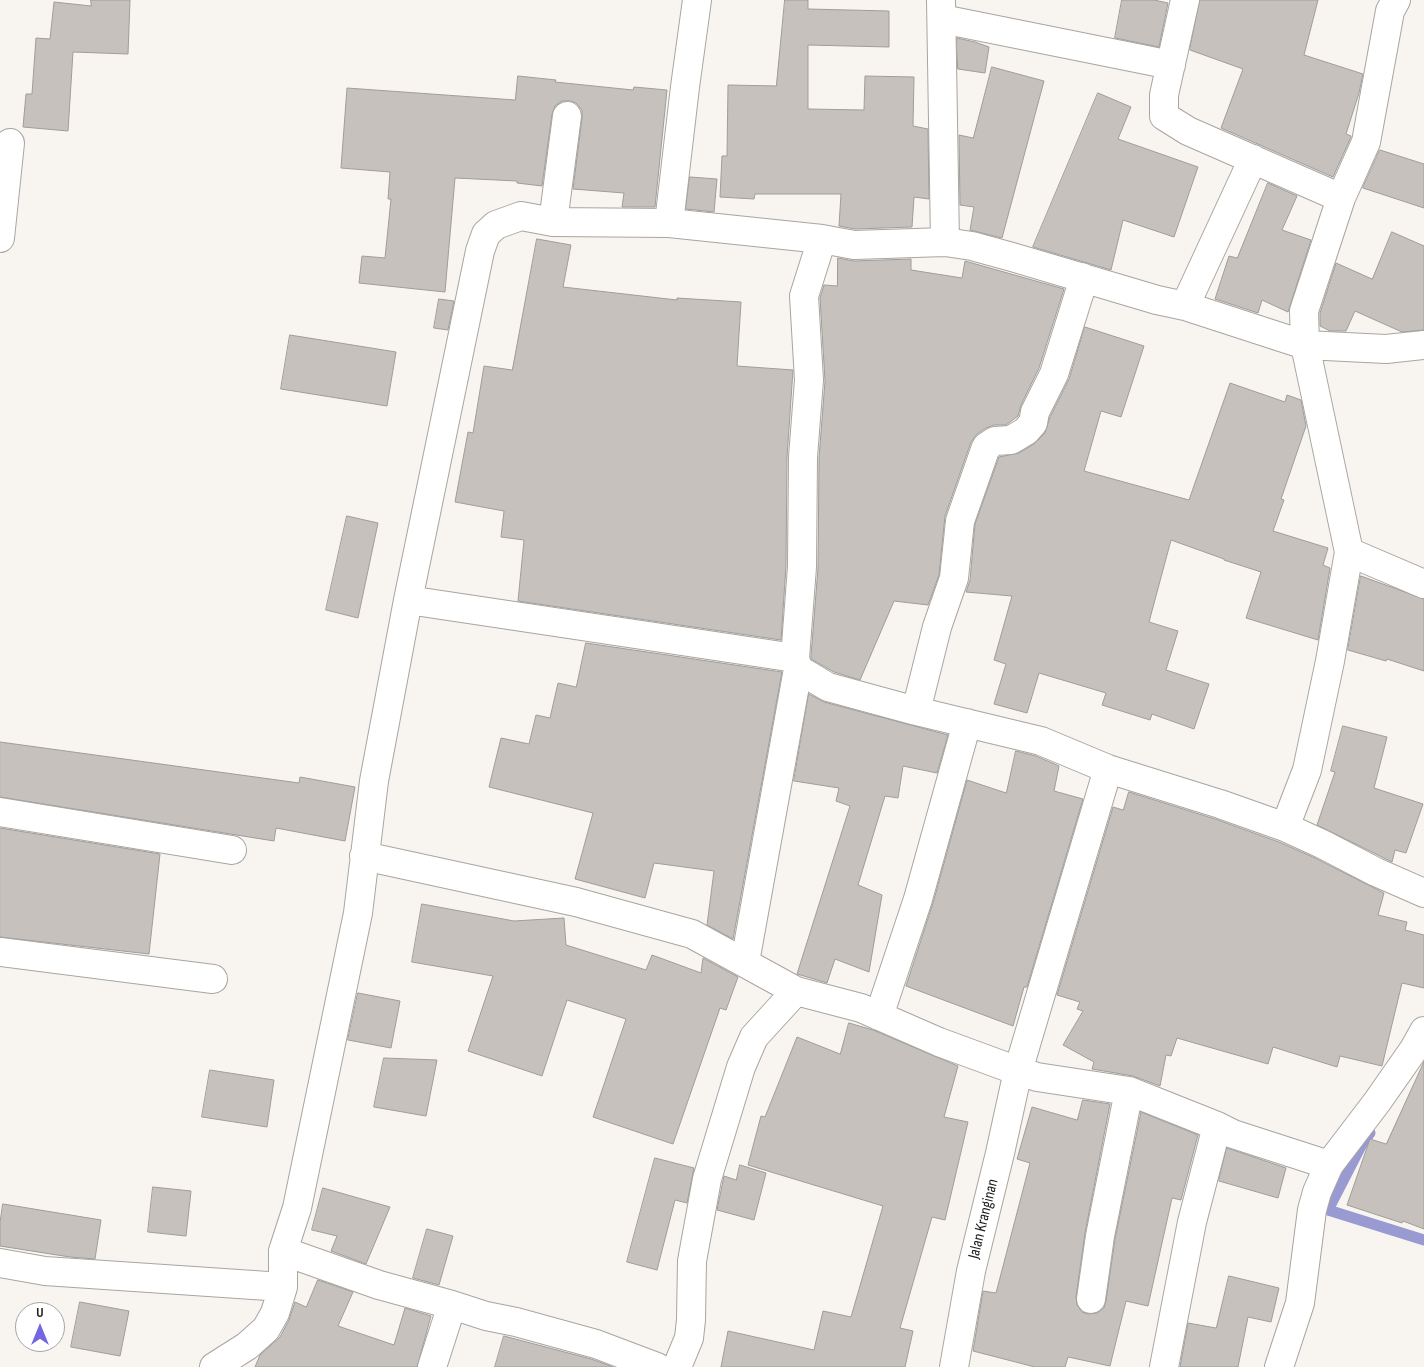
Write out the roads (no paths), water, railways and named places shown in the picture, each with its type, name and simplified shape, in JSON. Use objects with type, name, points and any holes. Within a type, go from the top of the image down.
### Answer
[{"type":"street","points":[[669,223],[685,86],[698,0]]},
{"type":"street","points":[[1185,0],[1164,95],[1164,116],[1188,131],[1341,198]]},
{"type":"street","points":[[1285,827],[1307,770],[1330,661],[1349,552],[1305,345],[1304,311],[1341,198],[1366,142],[1390,11],[1396,0]]},
{"type":"street","points":[[945,242],[942,9],[1171,65]]},
{"type":"street","points":[[553,222],[567,116]]},
{"type":"street","points":[[0,238],[2,196],[10,143]]},
{"type":"street","points":[[1185,306],[1253,159]]},
{"type":"street","points":[[214,1367],[247,1346],[266,1329],[275,1312],[283,1287],[283,1251],[297,1208],[358,913],[374,781],[408,600],[478,258],[486,234],[496,225],[521,216],[553,222],[669,223],[822,239],[854,245],[945,242],[972,246],[1157,300],[1185,306],[1305,345],[1386,349],[1424,345]]},
{"type":"street","points":[[745,962],[797,664],[802,567],[803,457],[809,380],[804,296],[822,239]]},
{"type":"street","points":[[916,711],[937,628],[954,578],[960,521],[986,447],[995,442],[1010,440],[1026,431],[1033,423],[1035,412],[1054,374],[1080,291],[1082,277]]},
{"type":"street","points":[[1349,552],[1424,584]]},
{"type":"street","points":[[408,600],[797,664],[828,687],[916,711],[1041,741],[1108,769],[1220,804],[1285,827],[1376,872],[1424,893]]},
{"type":"street","points":[[880,1016],[918,899],[967,723]]},
{"type":"street","name":"Jalan Kranginan","points":[[954,1367],[971,1271],[1018,1072],[1108,769]]},
{"type":"street","points":[[0,812],[232,850]]},
{"type":"street","points":[[364,856],[576,902],[692,934],[796,991],[861,1008],[939,1042],[1018,1072],[1036,1078],[1129,1091],[1233,1134],[1330,1165]]},
{"type":"street","points":[[0,952],[213,979]]},
{"type":"street","points":[[678,1367],[689,1338],[692,1261],[707,1179],[741,1067],[754,1037],[796,991]]},
{"type":"street","points":[[1279,1367],[1300,1303],[1312,1210],[1317,1192],[1330,1165],[1377,1102],[1414,1049],[1424,1031]]},
{"type":"street","points":[[1091,1299],[1100,1236],[1129,1091]]},
{"type":"street","points":[[1164,1367],[1192,1222],[1216,1126]]},
{"type":"street","points":[[283,1251],[379,1285],[486,1316],[516,1322],[596,1344],[657,1367]]},
{"type":"street","points":[[0,1263],[45,1271],[283,1287]]},
{"type":"street","points":[[432,1367],[452,1305]]},
{"type":"waterway","points":[[1370,1133],[1362,1144],[1328,1210],[1424,1240]]}]
